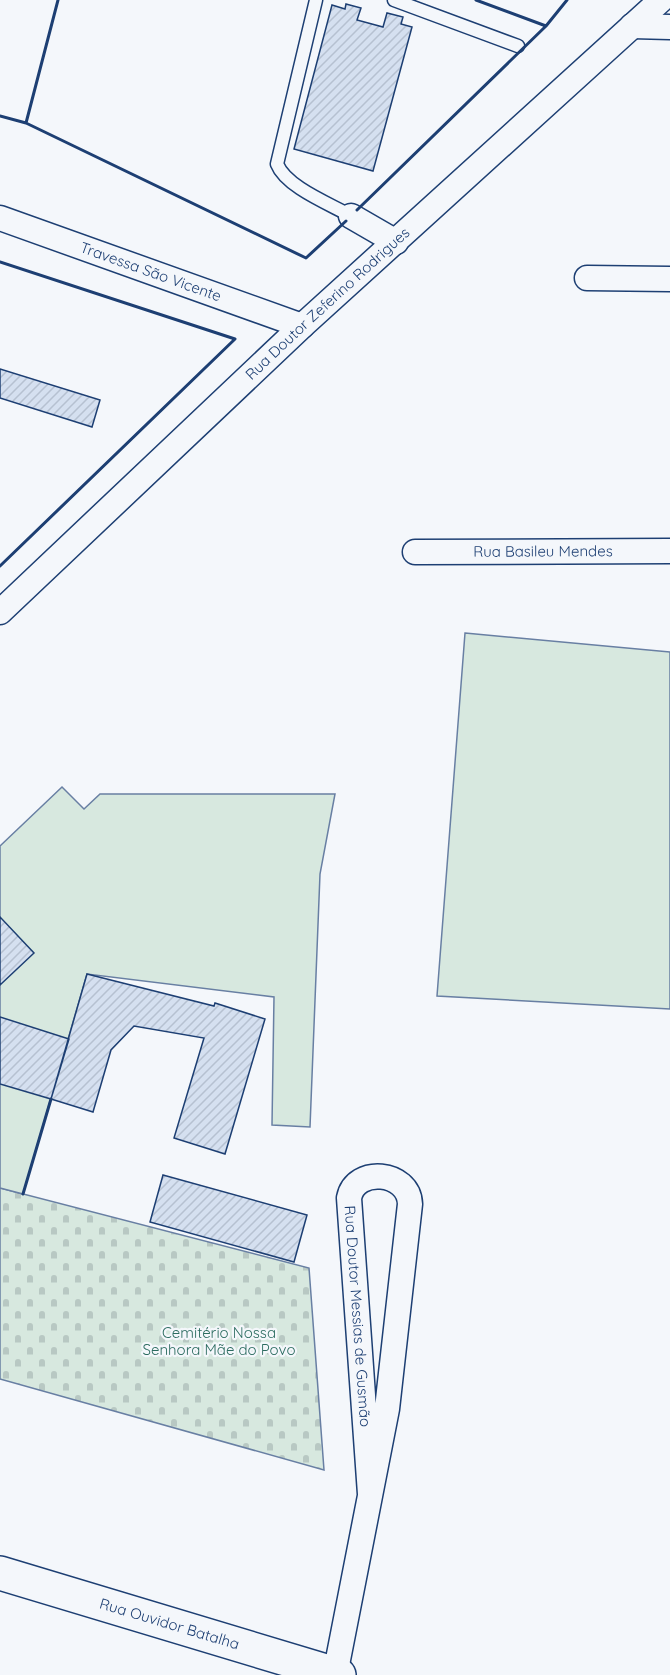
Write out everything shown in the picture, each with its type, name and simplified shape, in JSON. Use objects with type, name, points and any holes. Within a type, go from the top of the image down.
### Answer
[{"type":"street","name":"Rua Doutor Zeferino Rodrigues","points":[[0,611],[302,326],[661,0]]},
{"type":"street","points":[[632,26],[670,27]]},
{"type":"street","points":[[351,216],[396,242]]},
{"type":"street","name":"Travessa São Vicente","points":[[0,218],[302,326]]},
{"type":"street","points":[[587,278],[670,279]]},
{"type":"street","name":"Rua Basileu Mendes","points":[[415,552],[670,551]]},
{"type":"street","name":"Rua Doutor Messias de Gusmão","points":[[337,1675],[387,1409],[395,1345],[410,1193],[400,1182],[387,1177],[370,1177],[359,1181],[350,1191],[370,1494]]},
{"type":"street","points":[[359,1340],[395,1345]]},
{"type":"street","name":"Rua Ouvidor Batalha","points":[[0,1573],[264,1664],[337,1675]]},
{"type":"lane","points":[[316,0],[277,164],[282,175],[351,216]]},
{"type":"lane","points":[[394,0],[518,46]]},
{"type":"green space","points":[[465,633],[670,652],[670,1009],[437,996]]},
{"type":"green space","points":[[62,787],[84,809],[100,794],[335,794],[320,874],[310,1127],[272,1125],[274,997],[87,974],[23,1194],[0,1188],[0,846]]},
{"type":"green space","name":"Cemitério Nossa Senhora Mãe do Povo","points":[[0,1188],[309,1268],[324,1470],[0,1379]]},
{"type":"building","points":[[346,4],[361,8],[357,20],[383,27],[387,13],[403,17],[401,24],[412,27],[373,171],[294,149],[332,5],[345,9]]},
{"type":"building","points":[[0,369],[100,400],[92,427],[0,398]]},
{"type":"building","points":[[0,917],[34,953],[0,985]]},
{"type":"building","points":[[87,974],[214,1006],[215,1003],[265,1019],[225,1154],[174,1138],[204,1038],[134,1026],[111,1050],[93,1112],[51,1099]]},
{"type":"building","points":[[0,1017],[69,1039],[51,1099],[0,1084]]},
{"type":"building","points":[[163,1175],[307,1215],[294,1262],[150,1222]]},
{"type":"wall","points":[[26,123],[58,0]]},
{"type":"wall","points":[[476,0],[546,26],[567,0]]},
{"type":"wall","points":[[357,210],[546,26]]},
{"type":"wall","points":[[0,116],[26,123],[306,258],[346,221]]},
{"type":"wall","points":[[0,262],[235,339],[0,566]]},
{"type":"wall","points":[[23,1194],[51,1099]]}]
